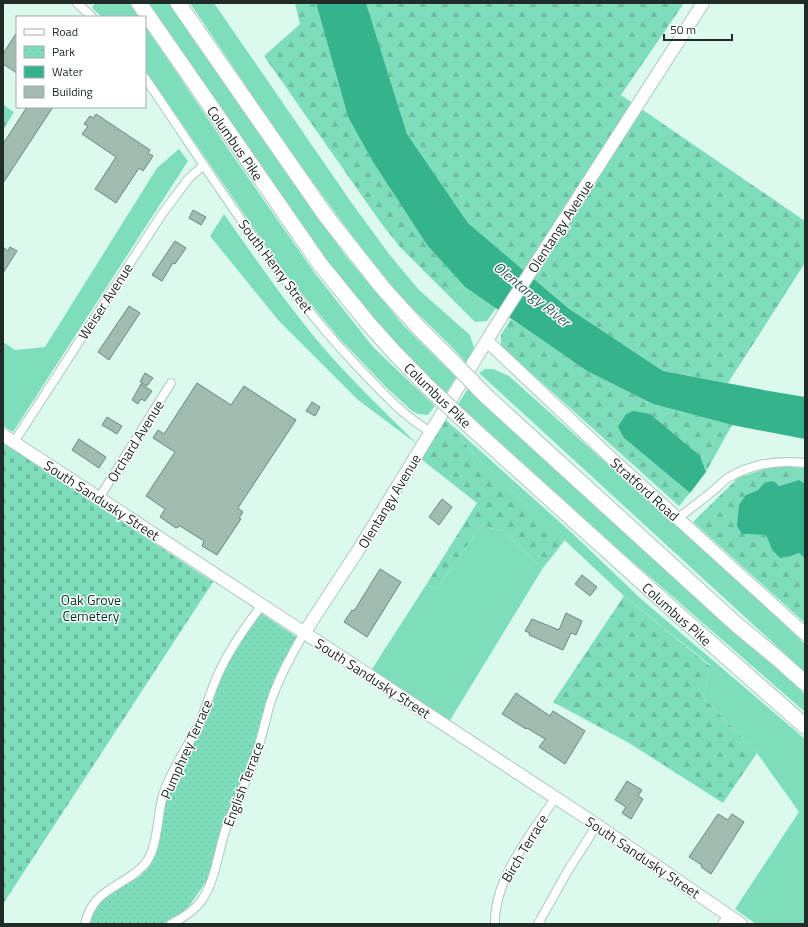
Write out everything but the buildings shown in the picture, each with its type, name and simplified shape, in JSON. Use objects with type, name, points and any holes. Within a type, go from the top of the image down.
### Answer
[{"type":"highway","name":"Columbus Pike","points":[[139,3],[320,264],[368,324],[427,386],[474,430],[672,609],[805,726]]},
{"type":"highway","points":[[178,3],[326,216],[382,287],[419,328],[486,396],[737,625],[805,683]]},
{"type":"street","points":[[77,3],[91,16]]},
{"type":"street","name":"Olentangy Avenue","points":[[304,633],[359,549],[497,324],[703,3]]},
{"type":"street","name":"South Henry Street","points":[[146,79],[270,262],[319,324],[352,361],[404,413],[418,425],[430,432]]},
{"type":"street","name":"Weiser Avenue","points":[[14,442],[162,214],[189,178],[204,165]]},
{"type":"street","name":"Stratford Road","points":[[487,341],[523,376],[805,634]]},
{"type":"street","name":"Orchard Avenue","points":[[99,498],[171,383]]},
{"type":"street","name":"South Sandusky Street","points":[[3,435],[597,826],[725,920],[741,924]]},
{"type":"street","points":[[678,518],[716,489],[727,478],[742,470],[776,462],[805,464]]},
{"type":"street","name":"Pumphrey Terrace","points":[[85,924],[94,901],[140,869],[151,854],[164,791],[169,778],[200,721],[217,676],[227,656],[244,628],[262,605]]},
{"type":"street","name":"English Terrace","points":[[171,924],[185,917],[195,908],[206,892],[234,807],[252,766],[278,681],[304,633]]},
{"type":"street","name":"Birch Terrace","points":[[495,924],[497,902],[501,886],[520,852],[555,798]]},
{"type":"street","points":[[538,924],[567,872],[597,826]]},
{"type":"green space","points":[[95,3],[129,3],[138,16],[101,16],[92,8]]},
{"type":"green space","points":[[148,3],[169,3],[290,179],[345,255],[404,326],[456,377],[446,393],[416,365],[336,276]]},
{"type":"green space","points":[[190,3],[214,3],[351,202],[389,254],[419,290],[470,335],[474,348],[466,363],[393,287],[339,218],[263,111]]},
{"type":"green space","points":[[295,3],[316,3],[348,117],[373,162],[427,245],[465,287],[445,292],[400,247],[381,223],[264,56],[300,24]]},
{"type":"green space","points":[[366,3],[684,3],[621,95],[805,221],[805,263],[728,383],[663,371],[568,308],[468,223],[407,134]]},
{"type":"green space","points":[[146,27],[314,272],[373,347],[435,406],[428,415],[418,414],[411,410],[387,388],[340,339],[284,272],[146,71]]},
{"type":"green space","points":[[3,105],[14,112],[3,130]]},
{"type":"green space","points":[[179,149],[188,161],[13,432],[3,426],[3,342],[15,350],[45,347],[157,168]]},
{"type":"green space","points":[[224,214],[280,293],[316,339],[353,380],[417,444],[358,400],[279,321],[210,236]]},
{"type":"green space","points":[[465,287],[496,308],[487,321],[475,322],[445,292]]},
{"type":"green space","points":[[511,319],[587,371],[653,404],[732,425],[706,472],[700,456],[624,438],[690,493],[679,506],[501,346],[501,335]]},
{"type":"green space","points":[[485,369],[493,369],[509,376],[726,570],[805,644],[805,672],[479,373]]},
{"type":"green space","points":[[469,387],[663,566],[805,694],[805,712],[626,556],[458,404]]},
{"type":"green space","points":[[446,420],[573,534],[640,598],[805,739],[805,924],[756,924],[735,909],[799,812],[757,753],[703,697],[710,665],[624,596],[477,458]]},
{"type":"green space","points":[[446,420],[477,458],[565,540],[543,568],[503,531],[481,526],[437,589],[426,585],[477,503],[421,459]]},
{"type":"green space","name":"Oak Grove Cemetery","points":[[3,443],[213,582],[3,904]]},
{"type":"green space","points":[[774,466],[805,468],[805,483],[799,480],[779,486],[764,483],[758,490],[746,495],[742,534],[766,535],[772,550],[791,556],[799,553],[805,557],[805,623],[693,522],[738,478]]},
{"type":"green space","points":[[481,526],[503,531],[543,568],[449,722],[372,669],[426,585],[437,589]]},
{"type":"green space","points":[[624,596],[710,666],[703,697],[757,753],[723,803],[629,743],[553,702]]},
{"type":"green space","points":[[259,612],[298,638],[275,678],[250,760],[218,842],[208,879],[187,909],[164,924],[89,924],[91,913],[104,897],[140,876],[151,863],[157,846],[163,800],[222,672],[247,628]]},
{"type":"water","name":"Olentangy River","points":[[316,3],[366,3],[407,134],[468,223],[568,308],[663,371],[805,397],[805,439],[732,425],[653,404],[587,371],[465,287],[427,245],[373,162],[348,117]]},
{"type":"water","points":[[634,411],[650,414],[700,456],[706,472],[690,493],[624,438],[618,427],[626,414]]},
{"type":"water","points":[[799,480],[805,483],[805,558],[799,553],[780,558],[772,550],[766,535],[742,534],[737,526],[739,505],[746,495],[758,490],[764,483],[772,481],[779,486]]}]
